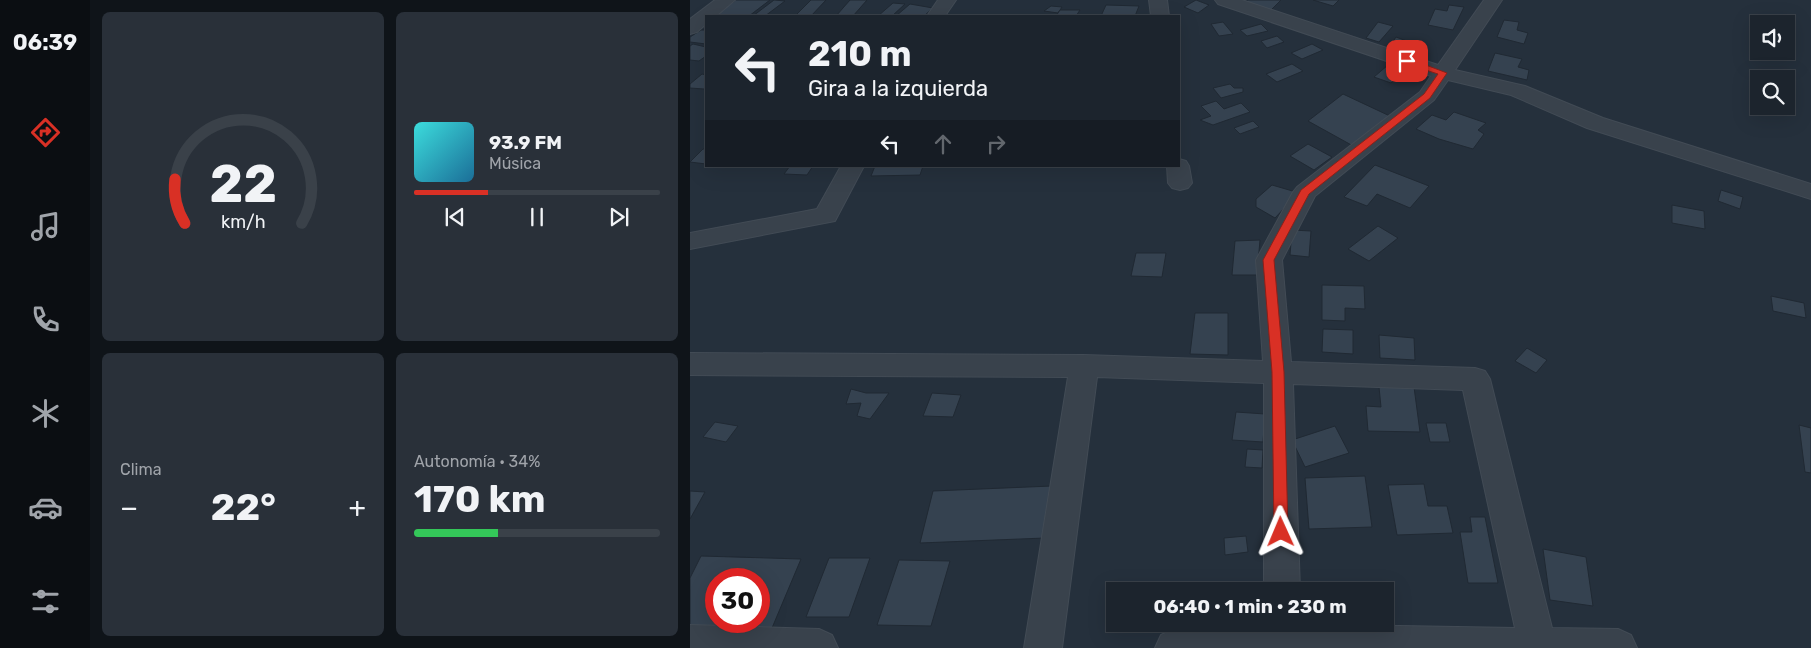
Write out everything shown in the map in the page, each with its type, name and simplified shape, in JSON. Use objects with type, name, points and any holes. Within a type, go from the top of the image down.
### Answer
[{"type":"street","points":[[706,15],[726,0]]},
{"type":"street","points":[[937,15],[947,0]]},
{"type":"street","points":[[1158,0],[1160,15]]},
{"type":"street","points":[[1227,0],[1443,73],[1518,90],[1595,123],[1811,192]]},
{"type":"street","points":[[1282,582],[1278,372],[1269,260],[1305,192],[1427,96],[1493,0]]},
{"type":"street","points":[[690,241],[826,215],[852,167]]},
{"type":"street","points":[[690,364],[1084,366],[1475,379],[1538,647]]},
{"type":"street","points":[[1043,648],[1084,366]]},
{"type":"street","points":[[1174,648],[1283,638],[1618,648]]},
{"type":"street","points":[[690,643],[728,646],[819,648]]},
{"type":"building","points":[[736,0],[770,0],[750,15],[715,15]]},
{"type":"building","points":[[774,0],[785,1],[766,15],[754,15]]},
{"type":"building","points":[[811,0],[826,0],[812,15],[796,15]]},
{"type":"building","points":[[850,0],[867,0],[854,15],[837,15]]},
{"type":"building","points":[[1196,0],[1209,5],[1198,13],[1184,7]]},
{"type":"building","points":[[1248,0],[1281,0],[1271,10],[1244,3]]},
{"type":"building","points":[[1313,0],[1339,0],[1333,6]]},
{"type":"building","points":[[893,3],[905,4],[893,15],[879,15]]},
{"type":"building","points":[[910,4],[933,8],[925,15],[897,15]]},
{"type":"building","points":[[1106,5],[1139,6],[1135,15],[1101,15]]},
{"type":"building","points":[[1449,5],[1464,7],[1453,30],[1428,25],[1435,9],[1447,11]]},
{"type":"building","points":[[1051,6],[1062,7],[1058,13],[1044,11]]},
{"type":"building","points":[[1060,10],[1080,10],[1077,15],[1057,15]]},
{"type":"building","points":[[1504,20],[1519,22],[1517,30],[1528,33],[1524,44],[1497,37]]},
{"type":"building","points":[[1223,22],[1233,34],[1219,36],[1211,24]]},
{"type":"building","points":[[1378,22],[1393,26],[1379,42],[1366,38]]},
{"type":"building","points":[[1261,24],[1268,31],[1247,36],[1240,30]]},
{"type":"building","points":[[701,30],[705,30],[705,44],[690,42],[690,37]]},
{"type":"building","points":[[1277,36],[1284,42],[1267,48],[1261,41]]},
{"type":"building","points":[[1396,37],[1415,44],[1408,52],[1390,46]]},
{"type":"building","points":[[693,44],[705,47],[705,57],[699,61],[690,60],[690,46]]},
{"type":"building","points":[[1312,44],[1323,50],[1302,59],[1291,53]]},
{"type":"building","points":[[1495,53],[1522,59],[1518,67],[1529,70],[1527,80],[1488,71]]},
{"type":"building","points":[[1292,64],[1303,71],[1277,82],[1266,74]]},
{"type":"building","points":[[1388,65],[1404,72],[1391,83],[1374,77]]},
{"type":"building","points":[[702,74],[705,75],[704,89],[690,88],[690,84]]},
{"type":"building","points":[[1230,84],[1234,88],[1243,88],[1243,92],[1221,98],[1213,88]]},
{"type":"building","points":[[1343,94],[1392,117],[1355,147],[1308,121]]},
{"type":"building","points":[[1216,101],[1224,109],[1241,103],[1250,112],[1213,125],[1200,120],[1211,116],[1201,106]]},
{"type":"building","points":[[1454,112],[1486,123],[1478,130],[1484,134],[1473,149],[1439,139],[1416,129],[1432,115],[1446,120]]},
{"type":"building","points":[[1253,121],[1259,127],[1240,134],[1234,128]]},
{"type":"building","points":[[1308,144],[1332,157],[1314,170],[1290,156]]},
{"type":"building","points":[[703,149],[705,149],[705,164],[690,162]]},
{"type":"building","points":[[1375,165],[1429,186],[1410,208],[1377,194],[1367,206],[1344,197]]},
{"type":"building","points":[[789,167],[812,167],[807,175],[784,174]]},
{"type":"building","points":[[875,167],[923,167],[920,175],[871,176]]},
{"type":"building","points":[[1272,185],[1296,192],[1291,201],[1275,218],[1256,207],[1256,199]]},
{"type":"building","points":[[1721,190],[1743,197],[1740,209],[1718,201]]},
{"type":"building","points":[[1672,205],[1704,211],[1705,229],[1672,223]]},
{"type":"building","points":[[1378,226],[1398,238],[1369,261],[1348,249]]},
{"type":"building","points":[[1292,230],[1311,231],[1309,257],[1290,255]]},
{"type":"building","points":[[1260,240],[1257,275],[1232,275],[1235,241]]},
{"type":"building","points":[[1136,253],[1166,253],[1162,277],[1131,276]]},
{"type":"building","points":[[1322,285],[1364,286],[1365,309],[1345,308],[1345,321],[1322,320]]},
{"type":"building","points":[[1771,296],[1804,303],[1806,318],[1773,311]]},
{"type":"building","points":[[1195,313],[1228,313],[1228,355],[1190,354]]},
{"type":"building","points":[[1323,329],[1353,330],[1353,354],[1322,352]]},
{"type":"building","points":[[1379,335],[1414,338],[1415,360],[1380,358]]},
{"type":"building","points":[[1527,348],[1547,360],[1536,373],[1515,361]]},
{"type":"building","points":[[1379,387],[1414,387],[1420,432],[1368,431],[1366,406],[1381,407]]},
{"type":"building","points":[[851,389],[866,393],[889,393],[870,419],[857,416],[861,403],[846,404]]},
{"type":"building","points":[[932,393],[961,395],[953,417],[923,416]]},
{"type":"building","points":[[1236,412],[1265,414],[1263,442],[1232,440]]},
{"type":"building","points":[[715,422],[738,426],[726,442],[703,437]]},
{"type":"building","points":[[1426,423],[1446,423],[1450,442],[1430,442]]},
{"type":"building","points":[[1799,425],[1811,428],[1811,473],[1805,472]]},
{"type":"building","points":[[1335,426],[1349,453],[1305,467],[1292,440]]},
{"type":"building","points":[[1247,449],[1263,450],[1262,468],[1245,467]]},
{"type":"building","points":[[1365,476],[1372,527],[1309,529],[1305,478]]},
{"type":"building","points":[[1424,484],[1428,506],[1447,506],[1453,533],[1397,535],[1388,485]]},
{"type":"building","points":[[1052,486],[1045,538],[920,543],[933,491]]},
{"type":"building","points":[[690,491],[705,492],[690,519]]},
{"type":"building","points":[[1470,517],[1485,517],[1498,583],[1468,583],[1460,532],[1472,532]]},
{"type":"building","points":[[1246,536],[1248,552],[1225,555],[1224,538]]},
{"type":"building","points":[[1543,549],[1586,557],[1593,606],[1550,600]]},
{"type":"building","points":[[701,556],[801,559],[772,628],[770,628],[770,568],[705,568],[705,626],[690,626],[690,578]]},
{"type":"building","points":[[829,558],[870,558],[849,617],[806,617]]},
{"type":"building","points":[[899,560],[950,561],[931,626],[877,625]]},
{"type":"route","points":[[1281,532],[1278,372],[1269,260],[1305,192],[1427,96],[1443,73],[1407,61]]}]
